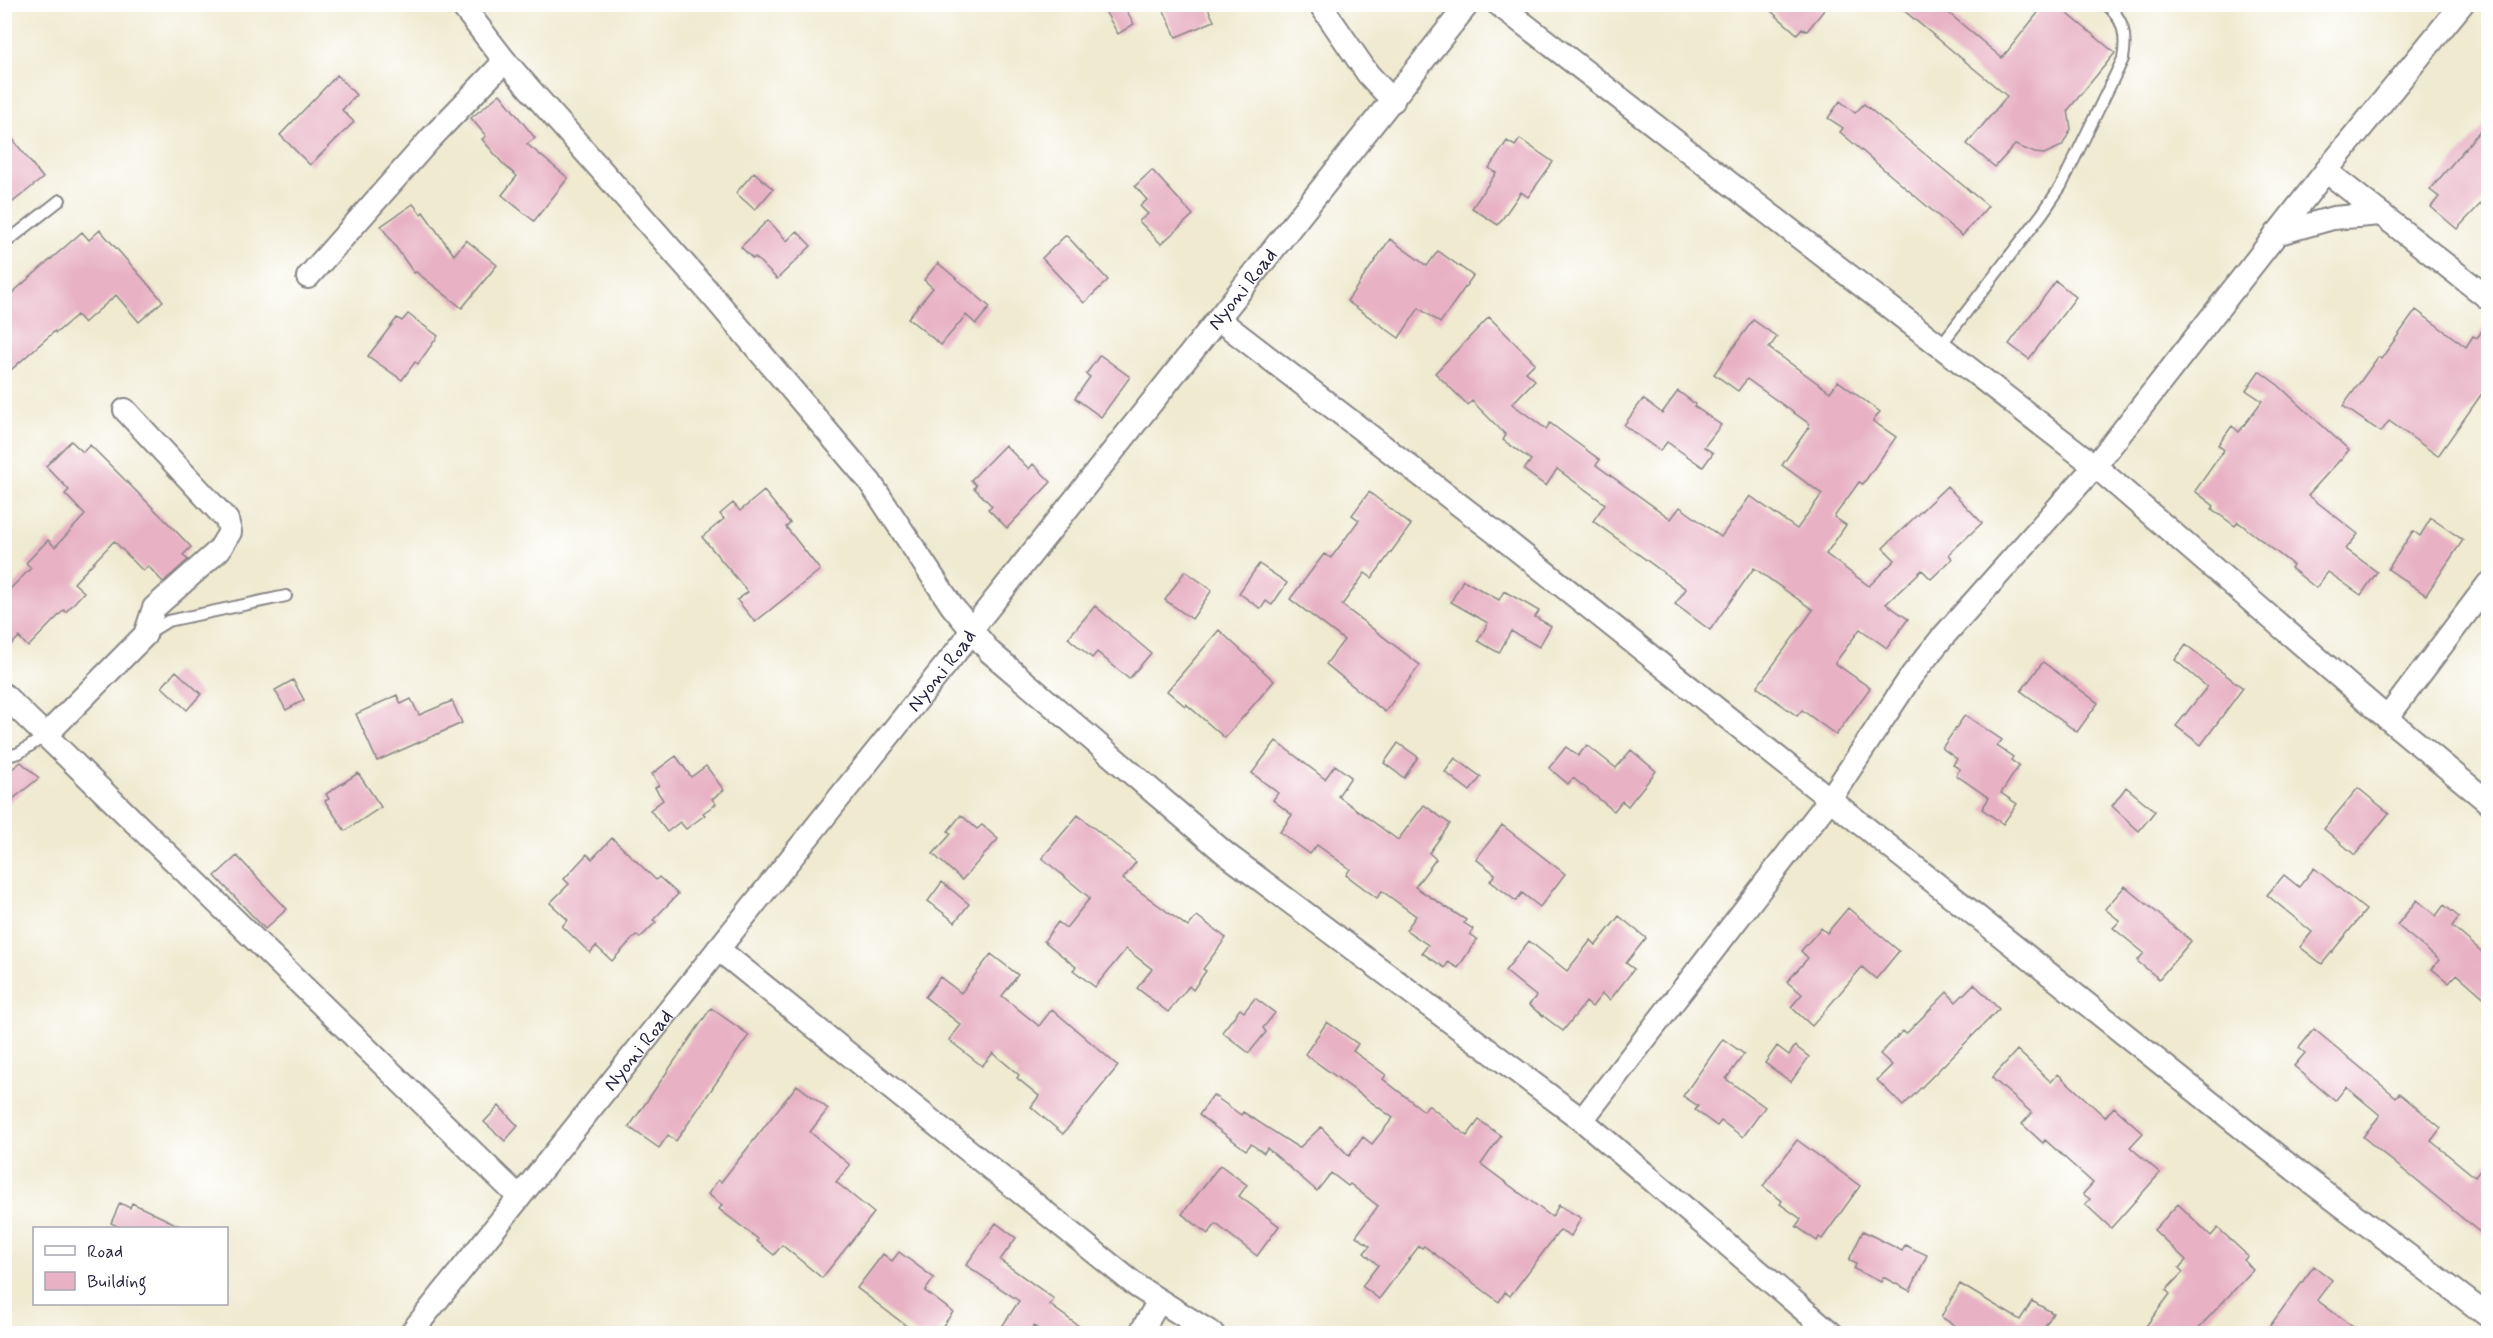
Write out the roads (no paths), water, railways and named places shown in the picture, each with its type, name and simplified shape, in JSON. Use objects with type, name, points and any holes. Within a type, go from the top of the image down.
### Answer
[{"type":"street","points":[[461,4],[505,61],[707,290],[870,483],[952,606],[990,652],[1226,854],[1582,1120],[1832,1334]]},
{"type":"street","points":[[1320,4],[1368,74],[1393,101]]},
{"type":"street","name":"Nyoni Road","points":[[410,1334],[957,651],[971,630],[1468,4]]},
{"type":"street","points":[[1498,4],[2095,466],[2488,802]]},
{"type":"street","points":[[1582,1120],[1830,799],[1920,666],[2095,466],[2326,171],[2462,4]]},
{"type":"street","points":[[308,277],[432,137],[505,61]]},
{"type":"street","points":[[2326,171],[2488,298]]},
{"type":"street","points":[[2276,234],[2333,218],[2381,214]]},
{"type":"street","points":[[1218,319],[1496,533],[2295,1170],[2488,1316]]},
{"type":"street","points":[[45,736],[145,635],[154,608],[219,550],[230,532],[227,520],[125,410]]},
{"type":"street","points":[[2387,718],[2488,584]]},
{"type":"street","points":[[4,695],[519,1197]]},
{"type":"street","points":[[718,949],[1098,1256],[1138,1287],[1213,1334]]},
{"type":"street","points":[[1140,1334],[1159,1301]]},
{"type":"lane","points":[[1940,346],[2061,186],[2122,59],[2126,45],[2125,33],[2114,11],[2106,4]]},
{"type":"lane","points":[[4,244],[60,200]]},
{"type":"lane","points":[[145,635],[168,621],[286,596]]},
{"type":"lane","points":[[4,757],[19,753],[45,736]]}]
